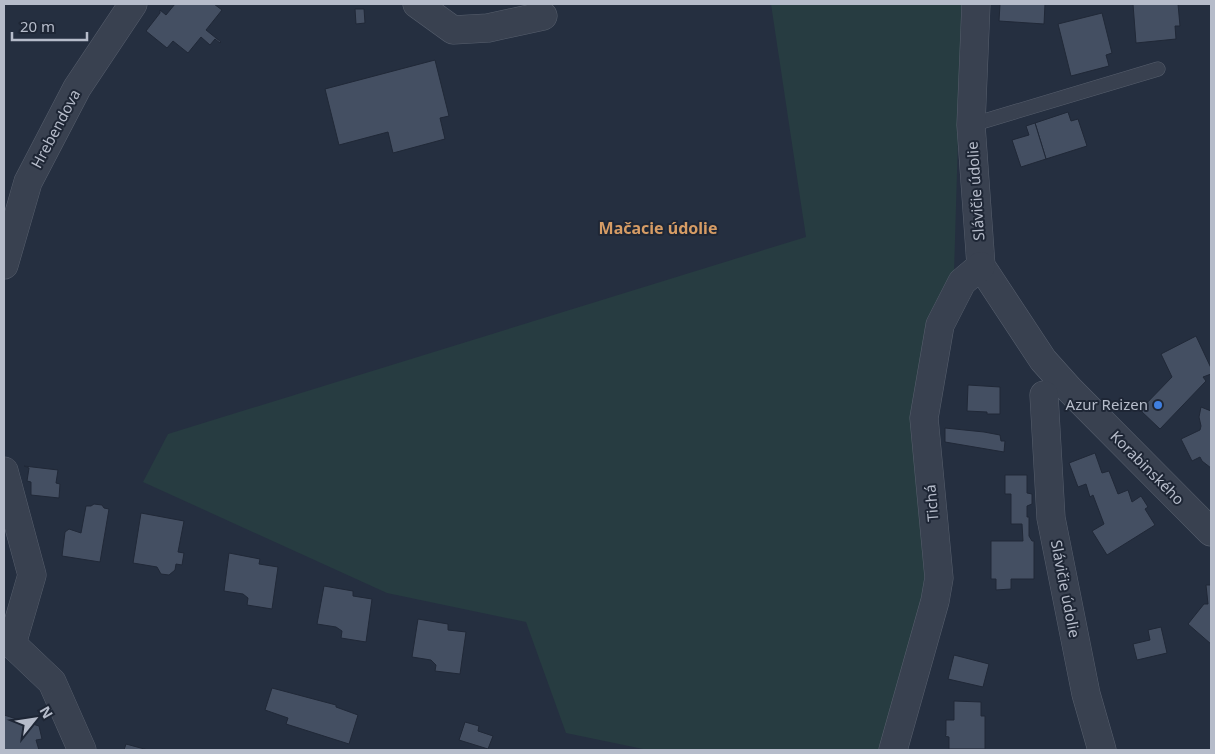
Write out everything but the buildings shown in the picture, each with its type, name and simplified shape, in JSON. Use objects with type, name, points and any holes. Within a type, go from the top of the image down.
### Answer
[{"type":"street","name":"Hrebendova","points":[[4,265],[28,182],[77,88],[133,4]]},
{"type":"street","points":[[418,4],[454,30],[488,28],[543,16]]},
{"type":"street","name":"Slávičie údolie","points":[[976,4],[971,125],[981,266],[1043,360]]},
{"type":"street","name":"Tichá","points":[[893,750],[935,601],[939,578],[924,418],[940,325],[962,282],[981,266]]},
{"type":"street","name":"Korabinského","points":[[1043,360],[1069,389],[1211,532]]},
{"type":"street","name":"Slávičie údolie","points":[[1044,394],[1051,518],[1086,694],[1102,750]]},
{"type":"street","points":[[4,471],[32,576],[8,640],[52,682],[82,750]]},
{"type":"lane","points":[[971,125],[1158,69]]},
{"type":"green space","points":[[771,4],[962,4],[954,273],[929,326],[927,578],[881,750],[648,750],[566,733],[526,622],[387,593],[143,482],[168,434],[806,237]]},
{"type":"place","name":"Azur Reizen","points":[[1158,405]]},
{"type":"district","name":"Mačacie údolie","points":[[658,228]]}]
